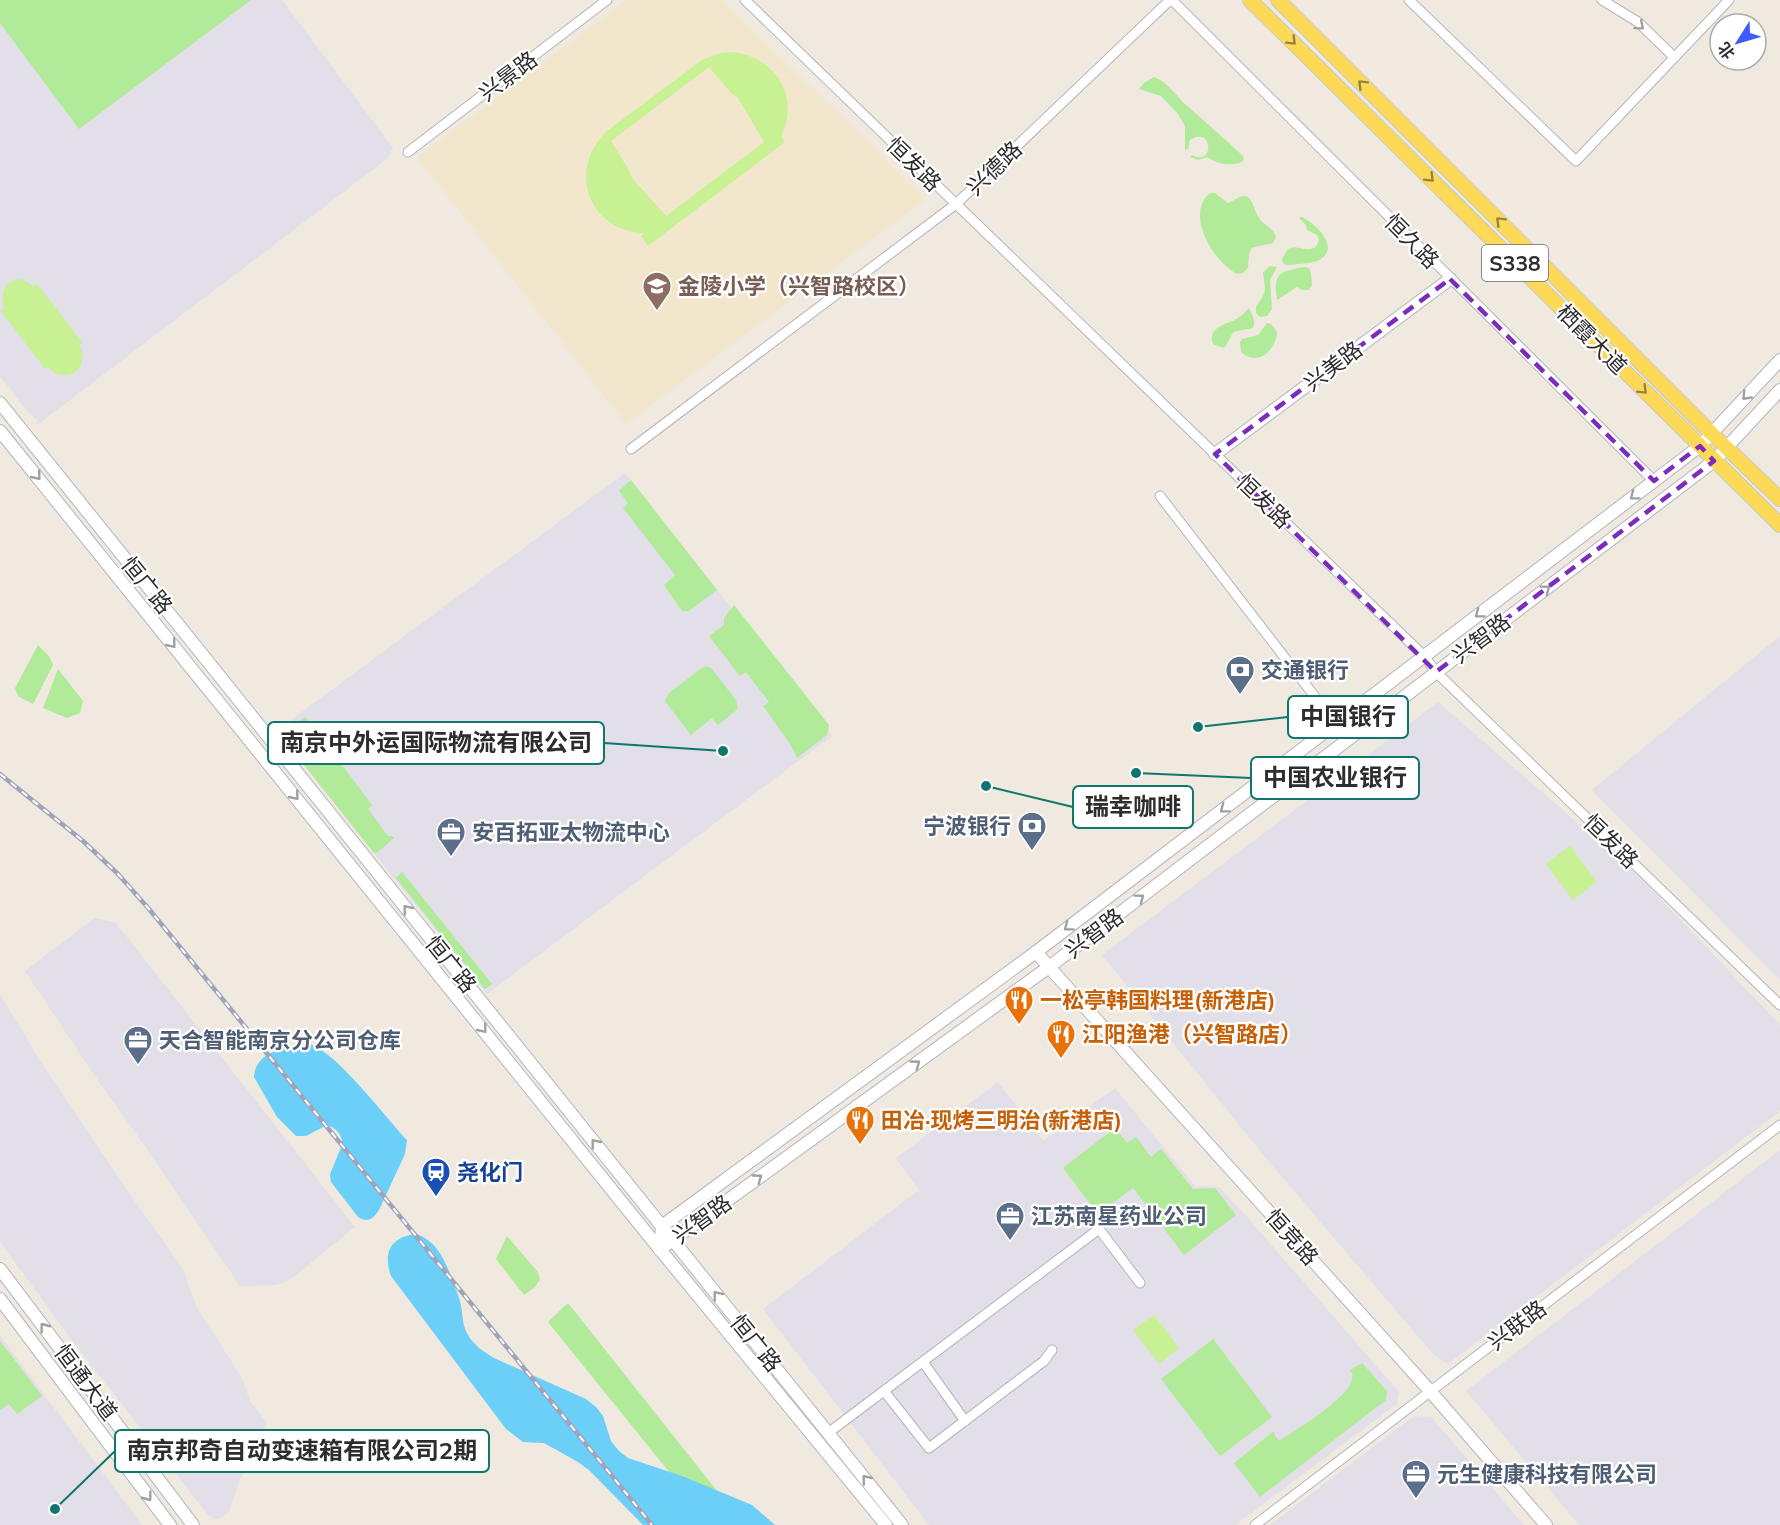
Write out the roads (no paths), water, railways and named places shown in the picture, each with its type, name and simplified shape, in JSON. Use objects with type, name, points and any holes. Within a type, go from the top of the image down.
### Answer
[{"type":"main road","name":"栖霞大道","points":[[1250,0],[1780,525]]},
{"type":"main road","name":"栖霞大道","points":[[1278,0],[1711,433],[1780,499]]},
{"type":"street","name":"兴景路","points":[[408,152],[608,0]]},
{"type":"street","name":"恒发路","points":[[745,0],[1424,656],[1436,672],[1780,1005]]},
{"type":"street","name":"兴德路","points":[[631,449],[957,204],[1171,0]]},
{"type":"street","name":"恒久路","points":[[1171,0],[1654,481]]},
{"type":"street","points":[[1409,0],[1576,161],[1729,0]]},
{"type":"street","points":[[1602,0],[1638,22],[1674,57]]},
{"type":"street","name":"兴美路","points":[[1215,454],[1450,279]]},
{"type":"street","name":"兴智路","points":[[660,1250],[662,1226],[1036,952],[1700,446],[1780,360]]},
{"type":"street","name":"兴智路","points":[[660,1250],[1049,967],[1714,460],[1780,390]]},
{"type":"street","name":"恒广路","points":[[0,403],[902,1525]]},
{"type":"street","name":"恒广路","points":[[0,430],[660,1250],[886,1525]]},
{"type":"street","points":[[1160,496],[1336,724]]},
{"type":"street","name":"恒竞路","points":[[1036,952],[1430,1391],[1546,1525]]},
{"type":"street","name":"兴联路","points":[[1255,1525],[1780,1125]]},
{"type":"street","points":[[828,1433],[1099,1229],[1140,1283]]},
{"type":"street","name":"恒通大道","points":[[0,1269],[193,1525]]},
{"type":"street","name":"恒通大道","points":[[0,1299],[170,1525]]},
{"type":"street","points":[[884,1391],[929,1448],[1044,1361],[1052,1350]]},
{"type":"street","points":[[923,1362],[965,1421]]},
{"type":"water","points":[[309,1044],[320,1049],[346,1071],[407,1140],[405,1154],[379,1210],[370,1219],[365,1220],[358,1217],[331,1182],[330,1174],[342,1145],[338,1132],[327,1125],[306,1136],[296,1136],[277,1117],[254,1077],[260,1061],[266,1056],[283,1048]]},
{"type":"water","points":[[416,1234],[424,1237],[436,1247],[444,1261],[460,1300],[465,1330],[479,1347],[494,1358],[586,1399],[603,1416],[611,1441],[628,1458],[682,1476],[752,1505],[775,1525],[643,1525],[589,1470],[578,1462],[544,1443],[523,1442],[506,1429],[391,1276],[388,1260],[391,1248],[400,1239]]},
{"type":"railway","points":[[0,774],[83,841],[118,874],[149,909],[652,1525]]},
{"type":"place","name":"金陵小学（兴智路校区）","points":[[657,312]]},
{"type":"place","name":"交通银行","points":[[1240,696]]},
{"type":"place","name":"中国银行","points":[[1198,727]]},
{"type":"place","name":"南京中外运国际物流有限公司","points":[[723,751]]},
{"type":"place","name":"中国农业银行","points":[[1136,773]]},
{"type":"place","name":"瑞幸咖啡","points":[[986,786]]},
{"type":"place","name":"宁波银行","points":[[1032,852]]},
{"type":"place","name":"安百拓亚太物流中心","points":[[451,858]]},
{"type":"place","name":"一松亭韩国料理(新港店)","points":[[1019,1026]]},
{"type":"place","name":"江阳渔港（兴智路店）","points":[[1061,1060]]},
{"type":"place","name":"天合智能南京分公司仓库","points":[[138,1066]]},
{"type":"place","name":"田冶·现烤三明治(新港店)","points":[[860,1146]]},
{"type":"place","name":"尧化门","points":[[436,1198]]},
{"type":"place","name":"江苏南星药业公司","points":[[1010,1242]]},
{"type":"place","name":"元生健康科技有限公司","points":[[1416,1500]]},
{"type":"place","name":"南京邦奇自动变速箱有限公司2期","points":[[55,1509]]}]
